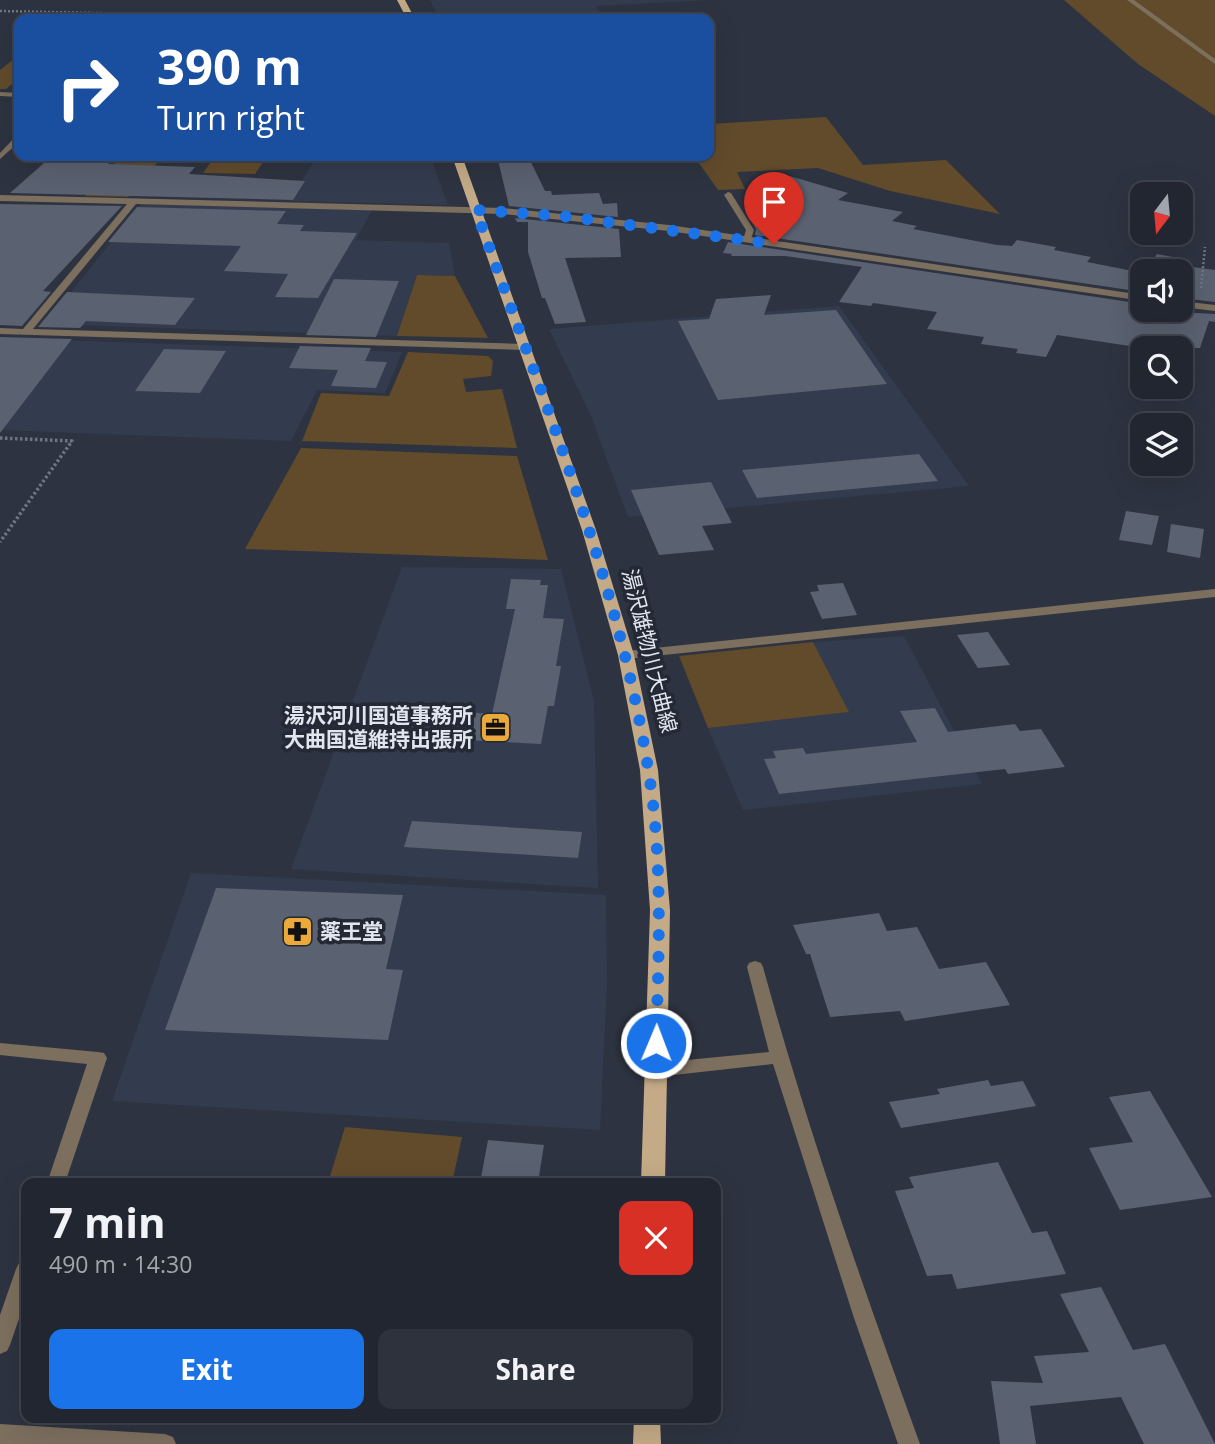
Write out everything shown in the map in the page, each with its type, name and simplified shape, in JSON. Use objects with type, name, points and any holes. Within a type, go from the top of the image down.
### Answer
[{"type":"main road","name":"湯沢雄物川大曲線","points":[[459,161],[589,530],[626,655],[649,770],[660,910],[653,1178]]},
{"type":"main road","points":[[647,1423],[647,1444]]},
{"type":"street","points":[[1130,0],[1215,62]]},
{"type":"street","points":[[0,156],[14,144]]},
{"type":"street","points":[[728,195],[750,230],[747,240]]},
{"type":"street","points":[[0,198],[476,210],[562,216],[1130,296]]},
{"type":"street","points":[[24,332],[134,201]]},
{"type":"street","points":[[1193,306],[1215,309]]},
{"type":"street","points":[[0,331],[524,347]]},
{"type":"street","points":[[626,655],[1215,593]]},
{"type":"street","points":[[755,967],[779,1057],[863,1318],[909,1444]]},
{"type":"street","points":[[0,1049],[98,1058],[57,1178]]},
{"type":"street","points":[[656,1070],[779,1057]]},
{"type":"street","points":[[0,1345],[21,1284]]},
{"type":"street","points":[[0,1434],[165,1444]]},
{"type":"path","points":[[0,11],[154,14]]},
{"type":"path","points":[[1197,306],[1205,247]]},
{"type":"path","points":[[0,438],[72,441],[0,542]]},
{"type":"shaded area","points":[[430,0],[711,0],[595,6],[601,14],[437,14]]},
{"type":"shaded area","points":[[1064,0],[1215,0],[1215,116],[1138,64]]},
{"type":"shaded area","points":[[14,59],[14,82],[6,89],[0,89],[0,70]]},
{"type":"shaded area","points":[[826,117],[863,165],[946,160],[1000,214],[890,191],[818,168],[737,172],[745,189],[718,190],[698,161],[714,161],[714,124]]},
{"type":"shaded area","points":[[116,161],[159,161],[128,197],[85,196]]},
{"type":"shaded area","points":[[211,161],[264,161],[255,174],[203,173]]},
{"type":"shaded area","points":[[314,161],[432,161],[448,205],[290,201]]},
{"type":"shaded area","points":[[141,204],[372,210],[356,240],[449,243],[455,276],[417,275],[397,336],[46,324]]},
{"type":"shaded area","points":[[417,275],[455,276],[488,338],[397,336]]},
{"type":"shaded area","points":[[839,306],[969,486],[628,517],[591,416],[549,329]]},
{"type":"shaded area","points":[[0,338],[402,352],[385,393],[317,390],[291,441],[0,430]]},
{"type":"shaded area","points":[[408,352],[488,356],[493,361],[491,376],[463,379],[466,392],[502,389],[517,448],[302,441],[321,393],[389,396]]},
{"type":"shaded area","points":[[301,448],[517,456],[548,560],[245,549]]},
{"type":"shaded area","points":[[402,567],[561,569],[594,701],[598,888],[291,869]]},
{"type":"shaded area","points":[[904,636],[982,784],[743,810],[708,728],[849,712],[813,642]]},
{"type":"shaded area","points":[[813,642],[849,712],[708,728],[679,656]]},
{"type":"shaded area","points":[[191,873],[606,895],[607,984],[600,1130],[112,1101]]},
{"type":"shaded area","points":[[345,1127],[462,1137],[453,1178],[330,1178]]},
{"type":"building","points":[[46,161],[111,161],[108,164],[195,167],[189,174],[305,181],[293,200],[10,193]]},
{"type":"building","points":[[498,161],[530,161],[545,191],[551,191],[552,195],[599,193],[603,204],[617,203],[618,217],[509,206]]},
{"type":"building","points":[[786,175],[848,193],[838,200],[903,212],[892,221],[917,226],[913,229],[997,245],[1012,246],[1017,240],[1091,257],[1087,262],[1130,270],[1130,290],[755,235],[756,229],[745,210],[749,202]]},
{"type":"building","points":[[0,204],[122,206],[43,291],[51,292],[22,326],[0,325]]},
{"type":"building","points":[[137,207],[286,211],[277,224],[304,225],[300,231],[357,233],[318,298],[275,297],[288,274],[224,271],[241,246],[108,242]]},
{"type":"building","points":[[515,218],[619,229],[621,257],[565,258],[586,322],[555,324],[545,298],[542,298],[528,252],[528,222],[517,222]]},
{"type":"building","points":[[728,242],[1130,302],[1130,322],[1193,322],[1193,313],[1215,314],[1215,322],[1209,321],[1200,348],[1193,348],[1193,336],[1130,336],[1130,346],[1057,335],[1046,357],[1016,353],[1018,349],[981,344],[984,337],[927,329],[937,312],[873,303],[871,306],[839,302],[862,267],[785,256],[731,256],[732,254],[723,253]]},
{"type":"building","points":[[1157,254],[1184,259],[1154,259]]},
{"type":"building","points":[[1193,267],[1215,270],[1215,302],[1193,299]]},
{"type":"building","points":[[334,279],[399,281],[376,337],[306,335]]},
{"type":"building","points":[[67,292],[195,298],[175,325],[86,321],[80,328],[38,327]]},
{"type":"building","points":[[771,295],[764,315],[836,310],[887,384],[718,400],[678,321],[709,319],[716,299]]},
{"type":"building","points":[[0,337],[72,339],[0,433]]},
{"type":"building","points":[[300,346],[371,348],[365,361],[387,362],[376,388],[331,386],[338,370],[289,368]]},
{"type":"building","points":[[164,349],[226,351],[200,393],[135,391]]},
{"type":"building","points":[[919,454],[938,481],[757,498],[742,470]]},
{"type":"building","points":[[711,482],[732,523],[702,526],[714,550],[659,555],[631,490]]},
{"type":"building","points":[[1126,511],[1159,516],[1152,545],[1119,540]]},
{"type":"building","points":[[1171,524],[1204,529],[1200,558],[1167,552]]},
{"type":"building","points":[[511,579],[541,580],[540,585],[548,585],[543,618],[564,619],[556,666],[561,666],[554,706],[548,706],[541,744],[446,739],[453,711],[492,714],[515,609],[506,609]]},
{"type":"building","points":[[843,583],[857,615],[822,619],[810,592],[819,591],[817,585]]},
{"type":"building","points":[[988,632],[1010,665],[978,668],[957,635]]},
{"type":"building","points":[[935,708],[948,732],[1015,724],[1020,731],[1041,729],[1065,767],[1008,774],[1005,769],[779,794],[764,759],[776,758],[773,751],[803,748],[806,754],[917,742],[900,711]]},
{"type":"building","points":[[412,821],[582,832],[578,858],[404,847]]},
{"type":"building","name":"薬王堂","points":[[216,888],[403,895],[386,969],[403,970],[388,1040],[165,1030]]},
{"type":"building","points":[[879,913],[887,931],[917,927],[939,969],[986,962],[1010,1005],[905,1021],[900,1011],[830,1017],[810,954],[806,954],[793,925]]},
{"type":"building","points":[[988,1080],[991,1086],[1023,1081],[1036,1106],[901,1128],[889,1102],[940,1094],[937,1089]]},
{"type":"building","points":[[1150,1091],[1212,1197],[1120,1210],[1089,1148],[1133,1142],[1109,1097]]},
{"type":"building","points":[[488,1140],[544,1145],[539,1178],[481,1178]]},
{"type":"building","points":[[998,1162],[1032,1233],[1047,1231],[1066,1274],[957,1289],[952,1274],[927,1276],[895,1191],[914,1188],[909,1177]]},
{"type":"building","points":[[1101,1287],[1133,1350],[1165,1344],[1215,1444],[1144,1444],[1121,1397],[1030,1406],[1036,1444],[1000,1444],[991,1381],[1043,1383],[1034,1356],[1089,1352],[1060,1294]]},
{"type":"place","name":"湯沢河川国道事務所 大曲国道維持出張所","points":[[496,728]]},
{"type":"place","name":"薬王堂","points":[[297,932]]},
{"type":"route","points":[[656,1043],[660,910],[649,770],[626,655],[589,530],[476,210],[562,216],[774,244]]}]
